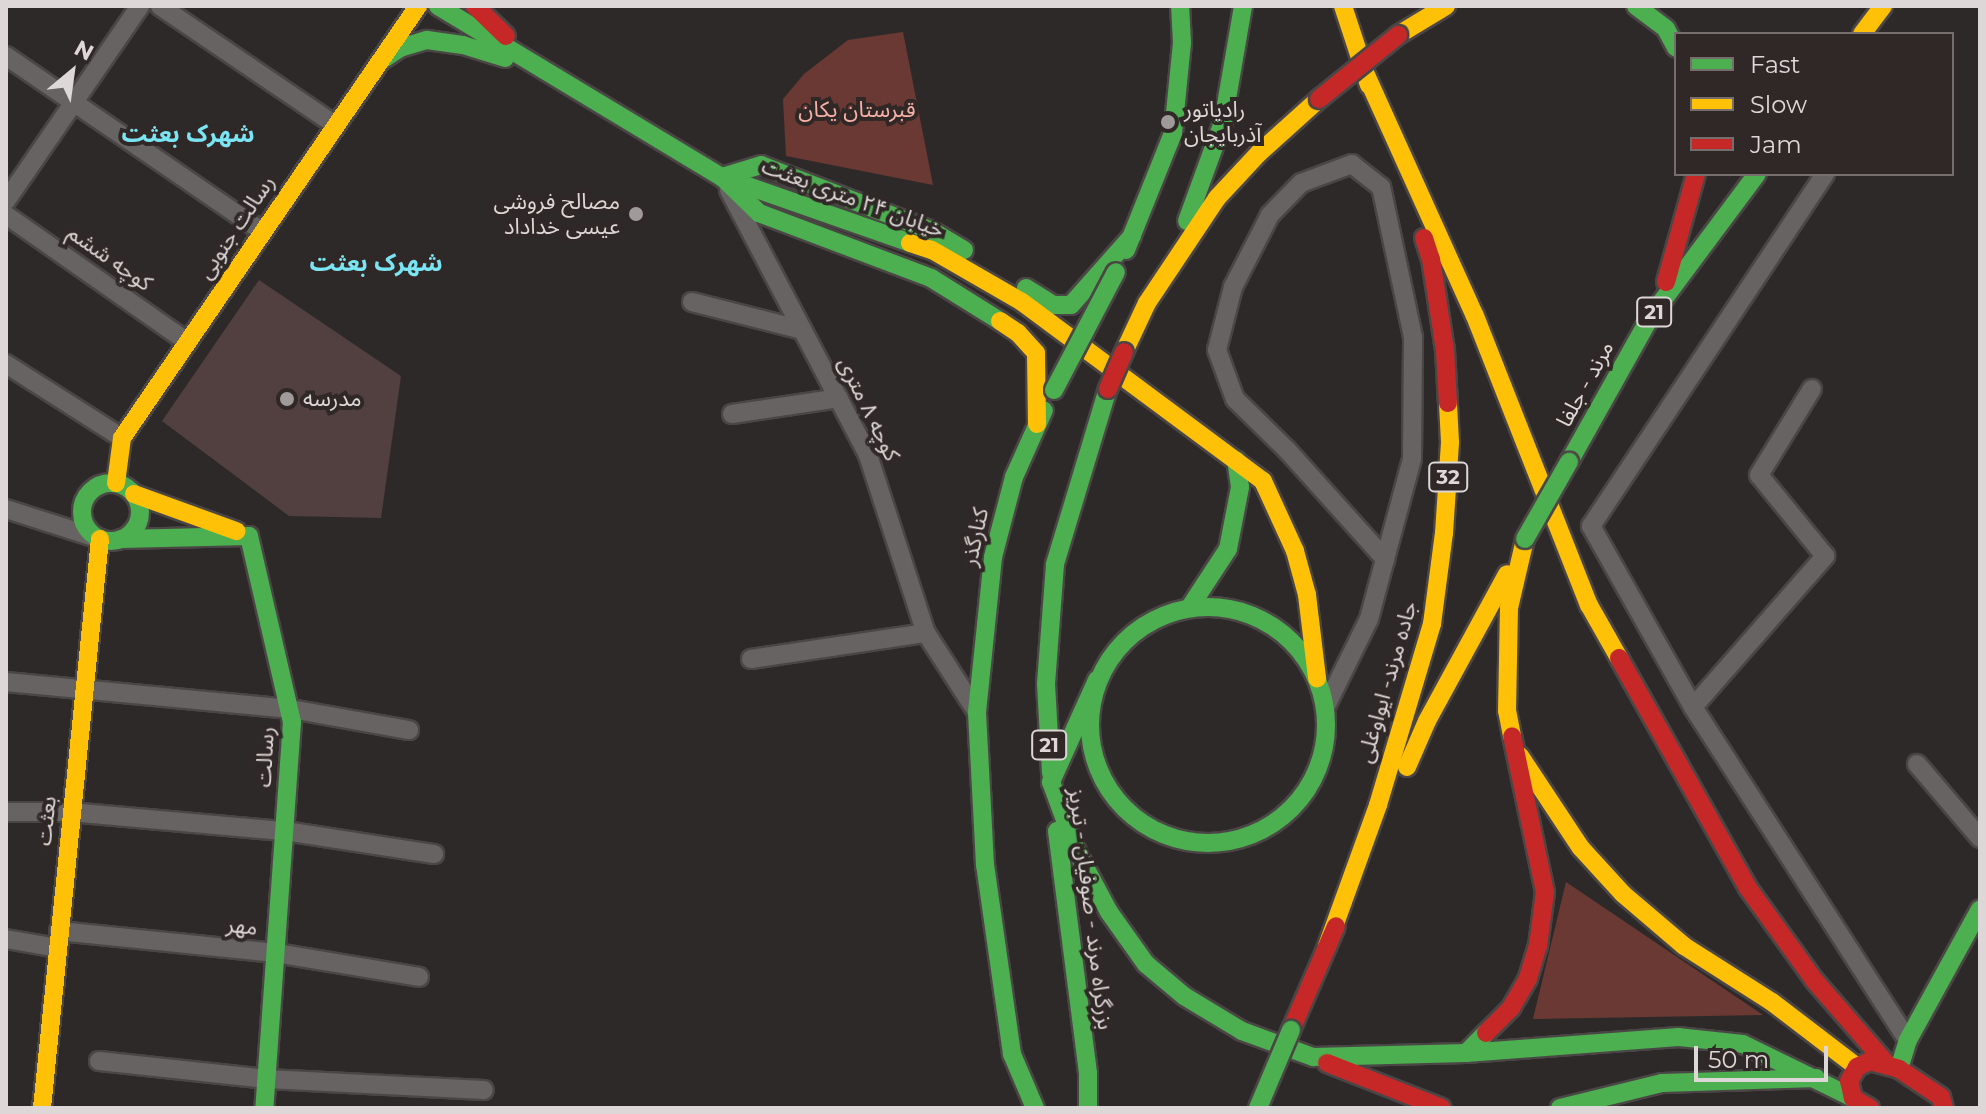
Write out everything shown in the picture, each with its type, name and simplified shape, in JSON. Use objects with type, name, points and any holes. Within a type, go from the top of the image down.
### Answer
[{"type":"main road","name":"رسالت جنوبی","points":[[116,483],[122,438],[418,6]]},
{"type":"main road","name":"خیابان ۲۴ متری بعثت","points":[[438,6],[722,177],[932,250],[1022,302],[1236,460],[1263,481],[1295,551],[1307,595],[1317,678]]},
{"type":"main road","points":[[475,6],[539,67]]},
{"type":"main road","name":"کنارگذر","points":[[1035,1108],[1012,1054],[985,865],[977,712],[993,557],[1014,477],[1037,424],[1116,272],[1173,133],[1182,43],[1180,6]]},
{"type":"main road","points":[[1147,303],[1191,211],[1223,122],[1243,6]]},
{"type":"main road","name":"جاده مرند- ایواوغلی","points":[[1327,946],[1378,805],[1432,624],[1444,533],[1450,442],[1445,350],[1431,259],[1343,6]]},
{"type":"main road","name":"21","points":[[1147,303],[1217,198],[1319,99],[1398,35],[1446,6]]},
{"type":"main road","points":[[1636,6],[1666,29],[1674,44]]},
{"type":"main road","points":[[1864,32],[1883,6]]},
{"type":"main road","points":[[379,61],[414,42],[441,41],[539,67]]},
{"type":"main road","points":[[1362,66],[1475,316],[1589,605],[1748,888],[1814,980],[1893,1066],[1943,1102],[1957,1108]]},
{"type":"main road","points":[[1037,424],[1036,353],[1018,333],[931,278],[759,213],[722,177],[761,165],[804,181],[932,231],[1053,305],[1071,305],[1132,236]]},
{"type":"main road","points":[[1659,305],[1696,176]]},
{"type":"main road","name":"مرند - جلفا","points":[[1525,539],[1659,305],[1756,176]]},
{"type":"main road","name":"بزرگراه مرند - صوفیان - تبریز","points":[[1088,1108],[1088,1074],[1051,782],[1046,684],[1048,639],[1055,564],[1108,389],[1147,303]]},
{"type":"main road","points":[[1190,607],[1228,549],[1240,487],[1236,460]]},
{"type":"main road","points":[[116,483],[134,494],[249,536],[100,539],[84,524],[83,503],[96,487],[116,483]]},
{"type":"main road","points":[[121,539],[137,525],[139,504],[134,494]]},
{"type":"main road","name":"رسالت","points":[[249,536],[272,641],[291,709],[264,1108]]},
{"type":"main road","name":"بعثت","points":[[42,1108],[100,539]]},
{"type":"main road","points":[[1466,1053],[1511,1008],[1528,978],[1538,946],[1545,892],[1507,711],[1509,608],[1525,539]]},
{"type":"main road","name":"21","points":[[1258,1108],[1427,721],[1525,539]]},
{"type":"main road","points":[[1048,639],[1079,716],[1090,741],[1098,771],[1114,798],[1136,820],[1163,835],[1194,843],[1225,842],[1255,834],[1281,818],[1303,796],[1318,769],[1326,739],[1325,708],[1317,678],[1301,651],[1265,622],[1221,606],[1190,607],[1160,615],[1133,631],[1112,653],[1079,716],[1051,782],[1076,850],[1109,912],[1146,964],[1184,996],[1242,1031],[1442,1108]]},
{"type":"main road","points":[[1090,741],[1089,710],[1097,680]]},
{"type":"main road","points":[[1518,752],[1581,848],[1623,894],[1684,946],[1772,1002],[1857,1067]]},
{"type":"main road","points":[[1893,1066],[1980,909]]},
{"type":"main road","points":[[1313,1057],[1466,1053],[1678,1037],[1743,1044],[1762,1042],[1773,1031],[1772,1002]]},
{"type":"main road","points":[[1743,1044],[1816,1078],[1870,1108]]},
{"type":"main road","points":[[1853,1098],[1849,1081],[1857,1067],[1870,1061],[1893,1066]]},
{"type":"main road","points":[[1560,1108],[1662,1083],[1816,1078]]},
{"type":"street","points":[[6,201],[140,6]]},
{"type":"street","points":[[160,6],[335,125]]},
{"type":"street","points":[[6,56],[262,231]]},
{"type":"street","points":[[1325,708],[1369,619],[1412,459],[1413,337],[1381,187],[1352,164],[1301,183],[1270,215],[1233,287],[1217,350],[1235,399],[1287,450],[1385,559]]},
{"type":"street","points":[[1824,176],[1591,526],[1693,707],[1908,1040]]},
{"type":"street","name":"کوچه ۸ متری","points":[[722,177],[868,455],[926,633],[977,712]]},
{"type":"street","name":"کوچه ششم","points":[[6,215],[186,341]]},
{"type":"street","points":[[692,302],[803,330]]},
{"type":"street","points":[[6,364],[122,438]]},
{"type":"street","points":[[1693,707],[1825,556],[1759,475],[1812,389]]},
{"type":"street","points":[[732,414],[839,398]]},
{"type":"street","points":[[6,509],[100,539]]},
{"type":"street","points":[[751,659],[926,633]]},
{"type":"street","points":[[6,682],[86,687],[291,709],[409,730]]},
{"type":"street","points":[[1917,764],[1980,838]]},
{"type":"street","points":[[6,812],[70,812],[285,831],[434,854]]},
{"type":"street","name":"مهر","points":[[6,939],[58,939],[276,953],[419,977]]},
{"type":"street","points":[[99,1061],[267,1079],[484,1090]]},
{"type":"green space","name":"قبرستان یکان","points":[[903,32],[933,185],[786,156],[783,99],[804,74],[848,40]]},
{"type":"green space","points":[[1566,882],[1763,1015],[1533,1019]]},
{"type":"building","name":"مدرسه","points":[[259,280],[401,376],[381,518],[289,516],[162,421]]},
{"type":"traffic: fast","points":[[438,6],[722,177],[910,243]]},
{"type":"traffic: fast","points":[[1126,250],[1173,133],[1182,43],[1180,6]]},
{"type":"traffic: fast","points":[[1187,221],[1223,122],[1243,6]]},
{"type":"traffic: fast","points":[[1636,6],[1666,29],[1674,44]]},
{"type":"traffic: fast","points":[[385,58],[400,48],[427,40],[463,45],[505,58]]},
{"type":"traffic: fast","points":[[964,250],[932,231],[761,165],[722,177],[759,213],[931,278],[1000,321]]},
{"type":"traffic: fast","points":[[1569,462],[1651,316],[1756,176]]},
{"type":"traffic: fast","points":[[1026,288],[1053,305],[1071,305],[1132,236]]},
{"type":"traffic: fast","points":[[1054,390],[1116,272]]},
{"type":"traffic: fast","points":[[1051,773],[1046,684],[1055,564],[1108,389]]},
{"type":"traffic: fast","points":[[1035,1108],[1012,1054],[985,865],[977,712],[993,557],[1014,477],[1044,410]]},
{"type":"traffic: fast","points":[[1190,607],[1228,549],[1240,487],[1236,460]]},
{"type":"traffic: fast","points":[[1525,539],[1569,462]]},
{"type":"traffic: fast","points":[[111,483],[122,485],[131,492],[138,501],[140,512],[138,523],[131,532],[122,539],[111,541],[100,539],[91,532],[84,523],[82,512],[84,501],[91,492],[100,485],[111,483]]},
{"type":"traffic: fast","points":[[249,536],[292,722],[264,1108]]},
{"type":"traffic: fast","points":[[121,539],[249,536]]},
{"type":"traffic: fast","points":[[1208,607],[1231,609],[1253,616],[1292,641],[1317,680],[1324,702],[1326,725],[1324,748],[1317,770],[1292,809],[1253,834],[1231,841],[1208,843],[1185,841],[1163,834],[1124,809],[1099,770],[1092,748],[1090,725],[1092,702],[1099,680],[1124,641],[1163,616],[1185,609],[1208,607]]},
{"type":"traffic: fast","points":[[1097,680],[1051,782],[1076,850],[1109,912],[1146,964],[1184,996],[1242,1031],[1313,1057],[1466,1053],[1486,1033]]},
{"type":"traffic: fast","points":[[1057,831],[1088,1074],[1088,1108]]},
{"type":"traffic: fast","points":[[1899,1069],[1908,1040],[1980,909]]},
{"type":"traffic: fast","points":[[1258,1108],[1291,1030]]},
{"type":"traffic: fast","points":[[1466,1053],[1678,1037],[1743,1044],[1853,1098]]},
{"type":"traffic: fast","points":[[1560,1108],[1662,1083],[1816,1078]]},
{"type":"traffic: slow","points":[[116,483],[122,438],[418,6]]},
{"type":"traffic: slow","points":[[1343,6],[1369,85]]},
{"type":"traffic: slow","points":[[1398,35],[1446,6]]},
{"type":"traffic: slow","points":[[1864,32],[1883,6]]},
{"type":"traffic: slow","points":[[1362,66],[1475,316],[1589,605],[1619,658]]},
{"type":"traffic: slow","points":[[1124,352],[1147,303],[1217,198],[1259,153],[1319,99]]},
{"type":"traffic: slow","points":[[910,243],[932,250],[1022,302],[1263,481],[1295,551],[1307,595],[1317,678]]},
{"type":"traffic: slow","points":[[1000,321],[1018,333],[1036,353],[1037,424]]},
{"type":"traffic: slow","points":[[1327,946],[1378,805],[1432,624],[1444,533],[1450,442],[1448,403]]},
{"type":"traffic: slow","points":[[134,494],[236,531]]},
{"type":"traffic: slow","points":[[42,1108],[100,539]]},
{"type":"traffic: slow","points":[[1512,736],[1507,711],[1509,608],[1525,539]]},
{"type":"traffic: slow","points":[[1407,767],[1427,721],[1507,574]]},
{"type":"traffic: slow","points":[[1520,756],[1581,848],[1623,894],[1684,946],[1772,1002],[1857,1067]]},
{"type":"traffic: jam","points":[[475,6],[506,36]]},
{"type":"traffic: jam","points":[[1319,99],[1398,35]]},
{"type":"traffic: jam","points":[[1666,282],[1695,176]]},
{"type":"traffic: jam","points":[[1424,238],[1431,259],[1445,350],[1448,403]]},
{"type":"traffic: jam","points":[[1108,389],[1124,352]]},
{"type":"traffic: jam","points":[[1619,658],[1748,888],[1814,980],[1886,1063]]},
{"type":"traffic: jam","points":[[1486,1033],[1511,1008],[1528,978],[1538,946],[1545,892],[1512,736]]},
{"type":"traffic: jam","points":[[1291,1030],[1336,926]]},
{"type":"traffic: jam","points":[[1870,1108],[1853,1098],[1849,1081],[1857,1067],[1870,1061],[1899,1069],[1941,1097],[1944,1108]]},
{"type":"traffic: jam","points":[[1327,1063],[1442,1108]]},
{"type":"place","name":"رادیاتور آذربایجان","points":[[1168,122]]},
{"type":"place","name":"مصالح فروشی عیسی خداداد","points":[[636,214]]},
{"type":"place","name":"مدرسه","points":[[287,399]]},
{"type":"district","name":"شهرک بعثت","points":[[188,134]]},
{"type":"district","name":"شهرک بعثت","points":[[376,263]]}]
